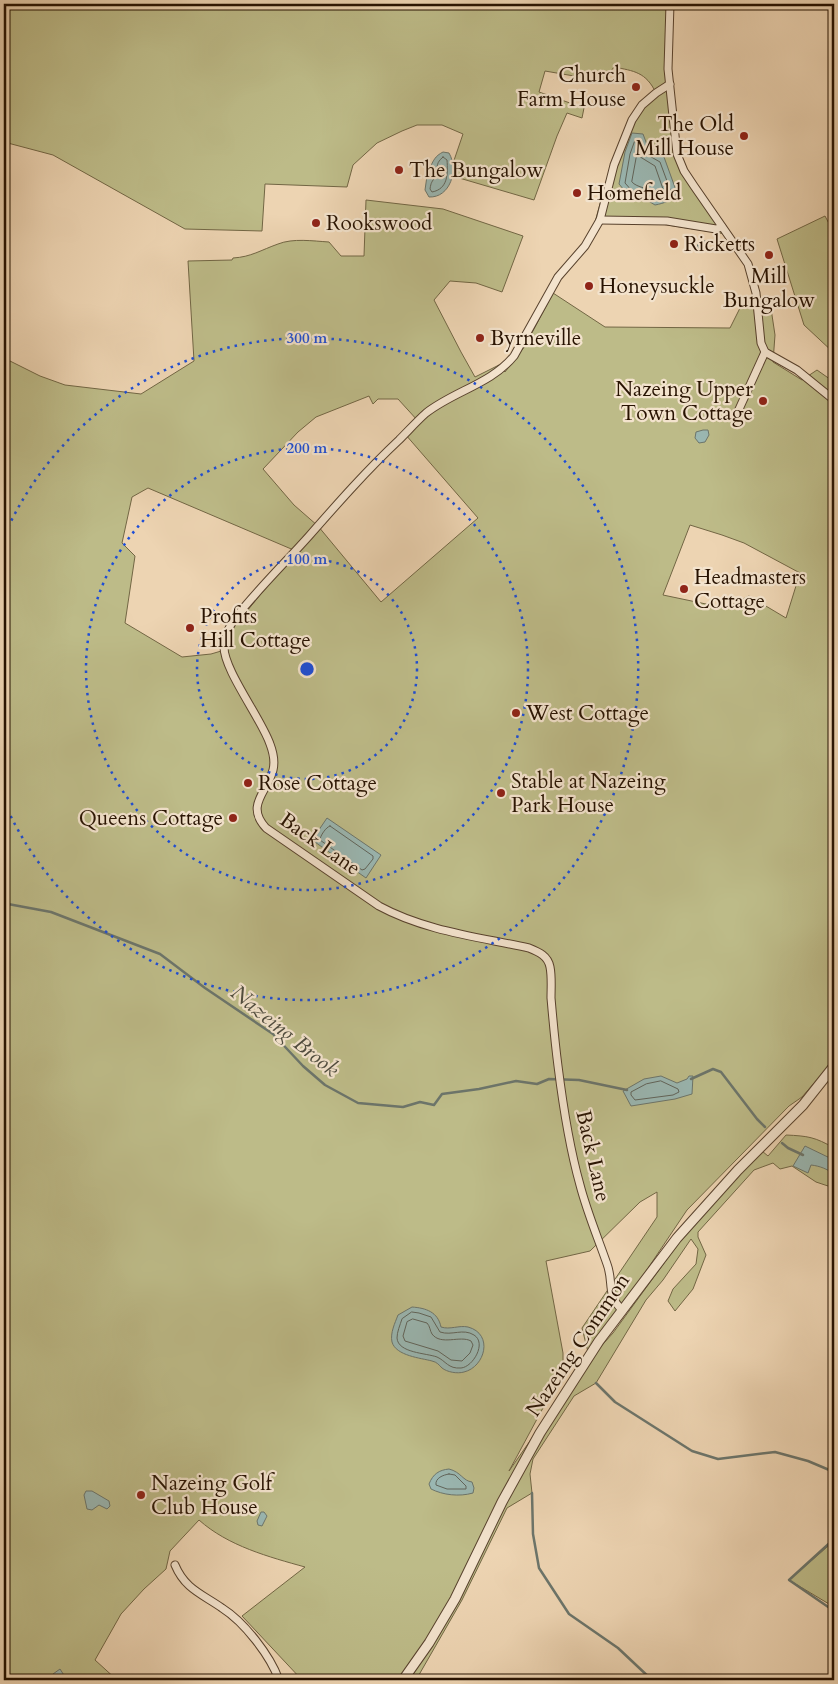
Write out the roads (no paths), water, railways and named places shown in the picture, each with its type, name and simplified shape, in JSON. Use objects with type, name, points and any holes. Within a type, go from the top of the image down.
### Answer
[{"type":"street","points":[[670,4],[668,56],[670,84],[677,154],[684,171],[743,256],[751,272],[756,293],[761,344],[765,352],[797,370],[834,400]]},
{"type":"street","name":"Back Lane","points":[[621,1309],[616,1304],[611,1293],[610,1272],[597,1240],[580,1186],[568,1135],[557,1059],[550,968],[547,959],[539,952],[529,948],[424,925],[397,916],[379,906],[266,828],[259,821],[256,811],[258,802],[273,770],[274,758],[263,727],[233,674],[224,647],[226,633],[233,622],[264,585],[376,462],[425,414],[439,403],[497,374],[506,366],[525,339],[558,277],[585,246],[600,220],[614,165],[632,120],[642,105],[670,84]]},
{"type":"street","points":[[600,220],[668,221],[716,229],[722,227]]},
{"type":"street","points":[[735,418],[765,352]]},
{"type":"street","name":"Nazeing Common","points":[[403,1680],[455,1599],[502,1502],[540,1433],[561,1398],[621,1309],[676,1238],[782,1124],[803,1105],[834,1066]]},
{"type":"street","points":[[175,1565],[179,1575],[186,1583],[237,1619],[266,1656],[279,1680]]},
{"type":"water","points":[[632,133],[643,134],[649,150],[664,157],[677,193],[668,201],[655,205],[645,199],[630,197],[619,184],[625,152]]},
{"type":"water","points":[[443,152],[449,153],[452,160],[453,175],[451,182],[442,193],[429,197],[425,190],[427,176],[431,174],[430,168],[435,159]]},
{"type":"water","points":[[703,240],[709,246],[703,252],[697,246]]},
{"type":"water","points":[[708,430],[709,435],[705,442],[699,443],[695,438],[696,432]]},
{"type":"water","points":[[327,818],[381,855],[366,878],[312,840]]},
{"type":"water","points":[[661,1076],[677,1083],[687,1079],[689,1076],[693,1076],[692,1094],[675,1099],[631,1106],[623,1091],[644,1079]]},
{"type":"water","points":[[805,1146],[834,1160],[834,1174],[814,1165],[811,1165],[808,1173],[793,1166]]},
{"type":"water","points":[[412,1307],[422,1308],[434,1314],[441,1327],[468,1327],[476,1331],[484,1343],[484,1350],[477,1364],[464,1372],[452,1372],[444,1369],[434,1361],[409,1356],[394,1347],[392,1335],[398,1315]]},
{"type":"water","points":[[449,1469],[472,1482],[473,1493],[451,1495],[431,1489],[429,1484],[434,1475],[442,1470]]},
{"type":"water","points":[[86,1491],[92,1491],[109,1501],[110,1506],[107,1509],[99,1505],[92,1510],[87,1509],[84,1495]]},
{"type":"water","points":[[261,1512],[264,1512],[267,1516],[262,1526],[258,1525],[257,1521]]},
{"type":"water","points":[[60,1669],[67,1680],[53,1680],[53,1674]]},
{"type":"waterway","name":"Nazeing Brook","points":[[4,901],[8,904],[51,912],[160,954],[205,988],[273,1034],[303,1066],[325,1085],[358,1103],[403,1107],[420,1102],[434,1105],[442,1094],[516,1081],[537,1084],[549,1079],[579,1080],[627,1090]]},
{"type":"waterway","name":"Nazeing Brook","points":[[691,1079],[713,1069],[721,1072],[765,1127]]},
{"type":"waterway","name":"Nazeing Brook","points":[[782,1143],[803,1155]]},
{"type":"waterway","points":[[596,1383],[615,1402],[692,1451],[718,1459],[775,1452],[808,1461],[834,1472]]},
{"type":"waterway","points":[[532,1493],[533,1534],[539,1568],[569,1614],[618,1648],[652,1680]]},
{"type":"waterway","points":[[834,1539],[789,1580],[834,1611]]},
{"type":"place","name":"Church Farm House","points":[[636,87]]},
{"type":"place","name":"The Old Mill House","points":[[744,136]]},
{"type":"place","name":"The Bungalow","points":[[399,170]]},
{"type":"place","name":"Homefield","points":[[577,193]]},
{"type":"place","name":"Rookswood","points":[[316,223]]},
{"type":"place","name":"Ricketts","points":[[674,244]]},
{"type":"place","name":"Mill Bungalow","points":[[769,255]]},
{"type":"place","name":"Honeysuckle","points":[[589,286]]},
{"type":"place","name":"Byrneville","points":[[480,338]]},
{"type":"place","name":"Nazeing Upper Town Cottage","points":[[763,401]]},
{"type":"place","name":"Headmasters Cottage","points":[[684,589]]},
{"type":"place","name":"Profits Hill Cottage","points":[[190,628]]},
{"type":"place","name":"West Cottage","points":[[516,713]]},
{"type":"place","name":"Rose Cottage","points":[[248,783]]},
{"type":"place","name":"Stable at Nazeing Park House","points":[[501,793]]},
{"type":"place","name":"Queens Cottage","points":[[233,818]]},
{"type":"place","name":"Nazeing Golf Club House","points":[[141,1495]]}]
